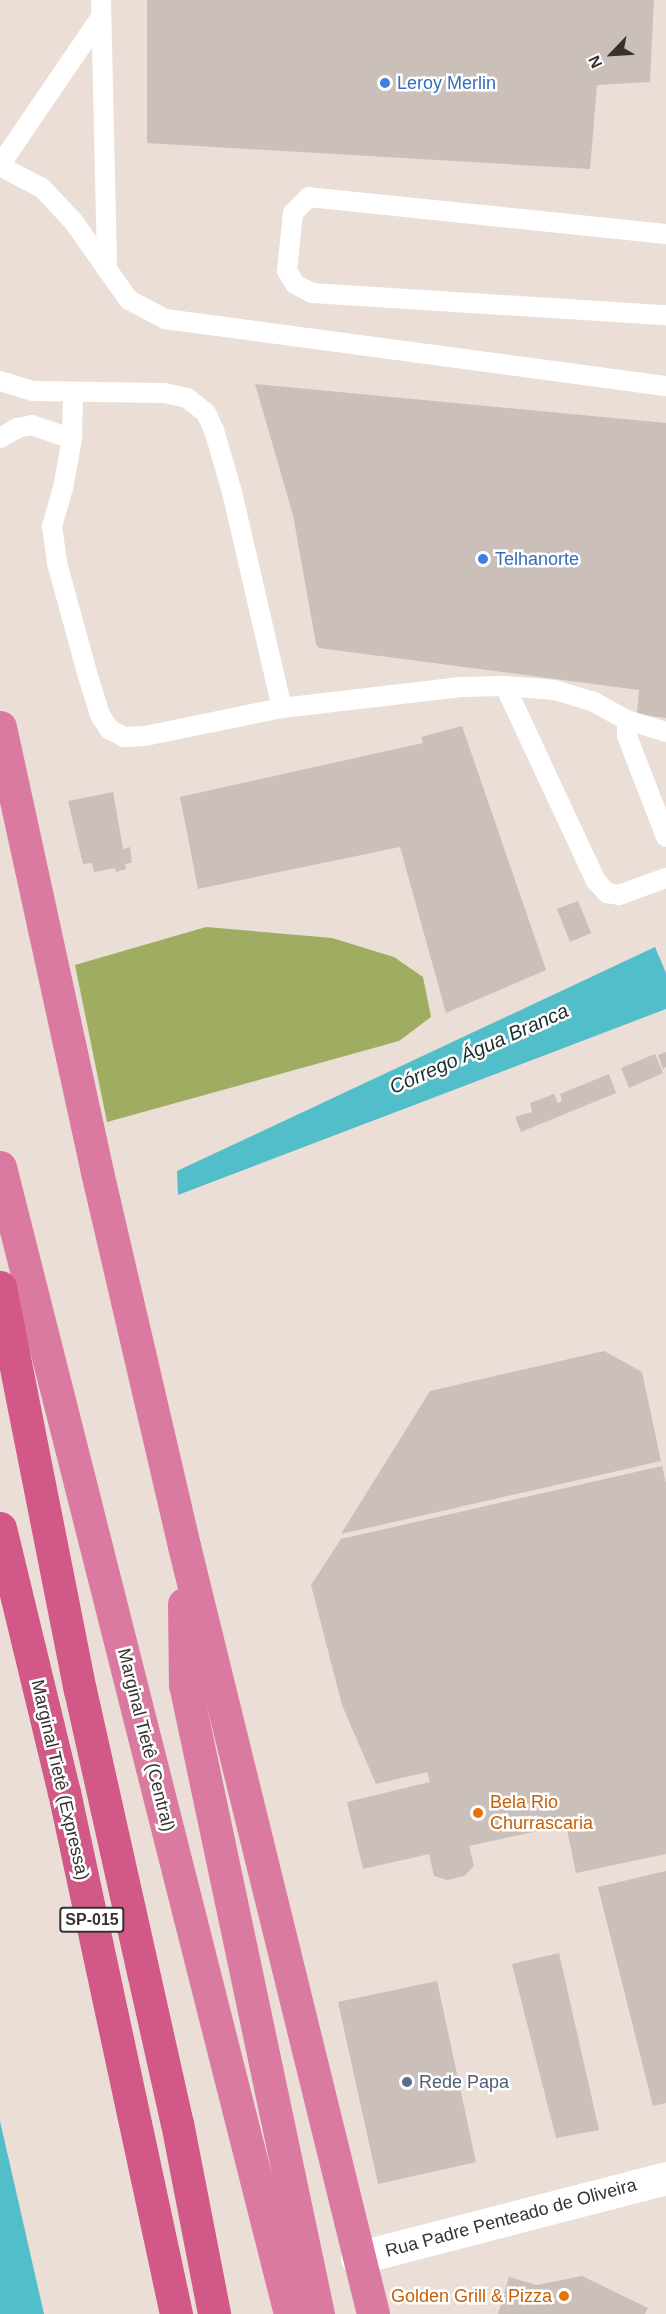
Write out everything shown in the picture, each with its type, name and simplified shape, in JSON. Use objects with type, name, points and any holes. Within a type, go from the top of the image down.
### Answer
[{"type":"highway","points":[[0,727],[97,1172],[184,1546],[357,2258],[373,2314]]},
{"type":"highway","name":"Marginal Tietê (Central)","points":[[0,1167],[290,2314]]},
{"type":"highway","points":[[0,1287],[80,1690],[177,2123],[214,2314]]},
{"type":"highway","name":"Marginal Tietê (Expressa)","points":[[0,1528],[64,1791],[176,2314]]},
{"type":"highway","points":[[184,1546],[185,1684],[318,2314]]},
{"type":"street","name":"Rua Padre Penteado de Oliveira","points":[[357,2258],[666,2178]]},
{"type":"lane","points":[[101,9],[0,166],[42,188],[73,221],[129,300],[165,319],[666,386]]},
{"type":"lane","points":[[101,9],[107,271]]},
{"type":"lane","points":[[666,234],[309,197],[293,213],[287,271],[295,284],[312,293],[666,315]]},
{"type":"lane","points":[[0,381],[33,391],[164,393],[188,398],[206,413],[214,430],[232,492],[282,708]]},
{"type":"lane","points":[[73,393],[72,439],[63,488],[52,526],[57,562],[87,673],[100,715],[110,729],[124,737],[145,736],[282,708],[461,687],[505,686],[555,690],[594,702],[627,720],[666,732]]},
{"type":"lane","points":[[0,438],[17,428],[32,425],[72,439]]},
{"type":"lane","points":[[505,686],[596,881],[607,893],[619,895],[666,878]]},
{"type":"lane","points":[[627,720],[627,736],[666,837]]},
{"type":"green space","points":[[206,927],[332,938],[394,957],[423,977],[431,1017],[399,1041],[107,1122],[75,965]]},
{"type":"water","name":"Córrego Água Branca","points":[[655,947],[666,973],[666,1009],[178,1195],[177,1171]]},
{"type":"water","points":[[0,2121],[44,2314],[0,2314]]},
{"type":"building","name":"Leroy Merlin","points":[[147,0],[654,0],[650,82],[597,85],[590,169],[147,143]]},
{"type":"building","name":"Telhanorte","points":[[255,384],[666,423],[666,718],[637,714],[639,690],[319,648],[316,644],[293,515]]},
{"type":"building","points":[[462,726],[546,970],[446,1013],[400,847],[198,889],[180,797],[423,743],[421,737]]},
{"type":"building","points":[[113,792],[123,849],[130,847],[132,863],[125,864],[126,869],[116,872],[115,868],[94,872],[92,863],[83,864],[68,801]]},
{"type":"building","points":[[578,901],[591,933],[570,942],[557,909]]},
{"type":"building","points":[[666,1052],[666,1067],[663,1069],[658,1055]]},
{"type":"building","points":[[655,1054],[663,1073],[629,1088],[621,1068]]},
{"type":"building","points":[[609,1074],[616,1093],[521,1132],[515,1117],[532,1112],[530,1103],[554,1094],[558,1103],[562,1101],[560,1094]]},
{"type":"building","points":[[604,1351],[642,1372],[661,1461],[341,1534],[430,1391]]},
{"type":"building","points":[[662,1466],[666,1483],[666,1854],[576,1873],[566,1825],[469,1846],[474,1866],[464,1876],[447,1880],[434,1876],[429,1854],[363,1869],[347,1802],[430,1782],[427,1772],[376,1784],[342,1705],[311,1585],[341,1539]]},
{"type":"building","points":[[666,1871],[666,2103],[653,2106],[598,1887]]},
{"type":"building","points":[[559,1953],[599,2130],[556,2138],[512,1964]]},
{"type":"building","name":"Rede Papa","points":[[437,1981],[476,2162],[378,2184],[338,2002]]},
{"type":"building","name":"Golden Grill & Pizza","points":[[582,2276],[648,2308],[645,2314],[498,2314],[509,2277],[537,2285]]},
{"type":"place","name":"Leroy Merlin","points":[[385,83]]},
{"type":"place","name":"Telhanorte","points":[[483,559]]},
{"type":"place","name":"Bela Rio Churrascaria","points":[[478,1813]]},
{"type":"place","name":"Rede Papa","points":[[407,2082]]},
{"type":"place","name":"Golden Grill & Pizza","points":[[564,2296]]}]
